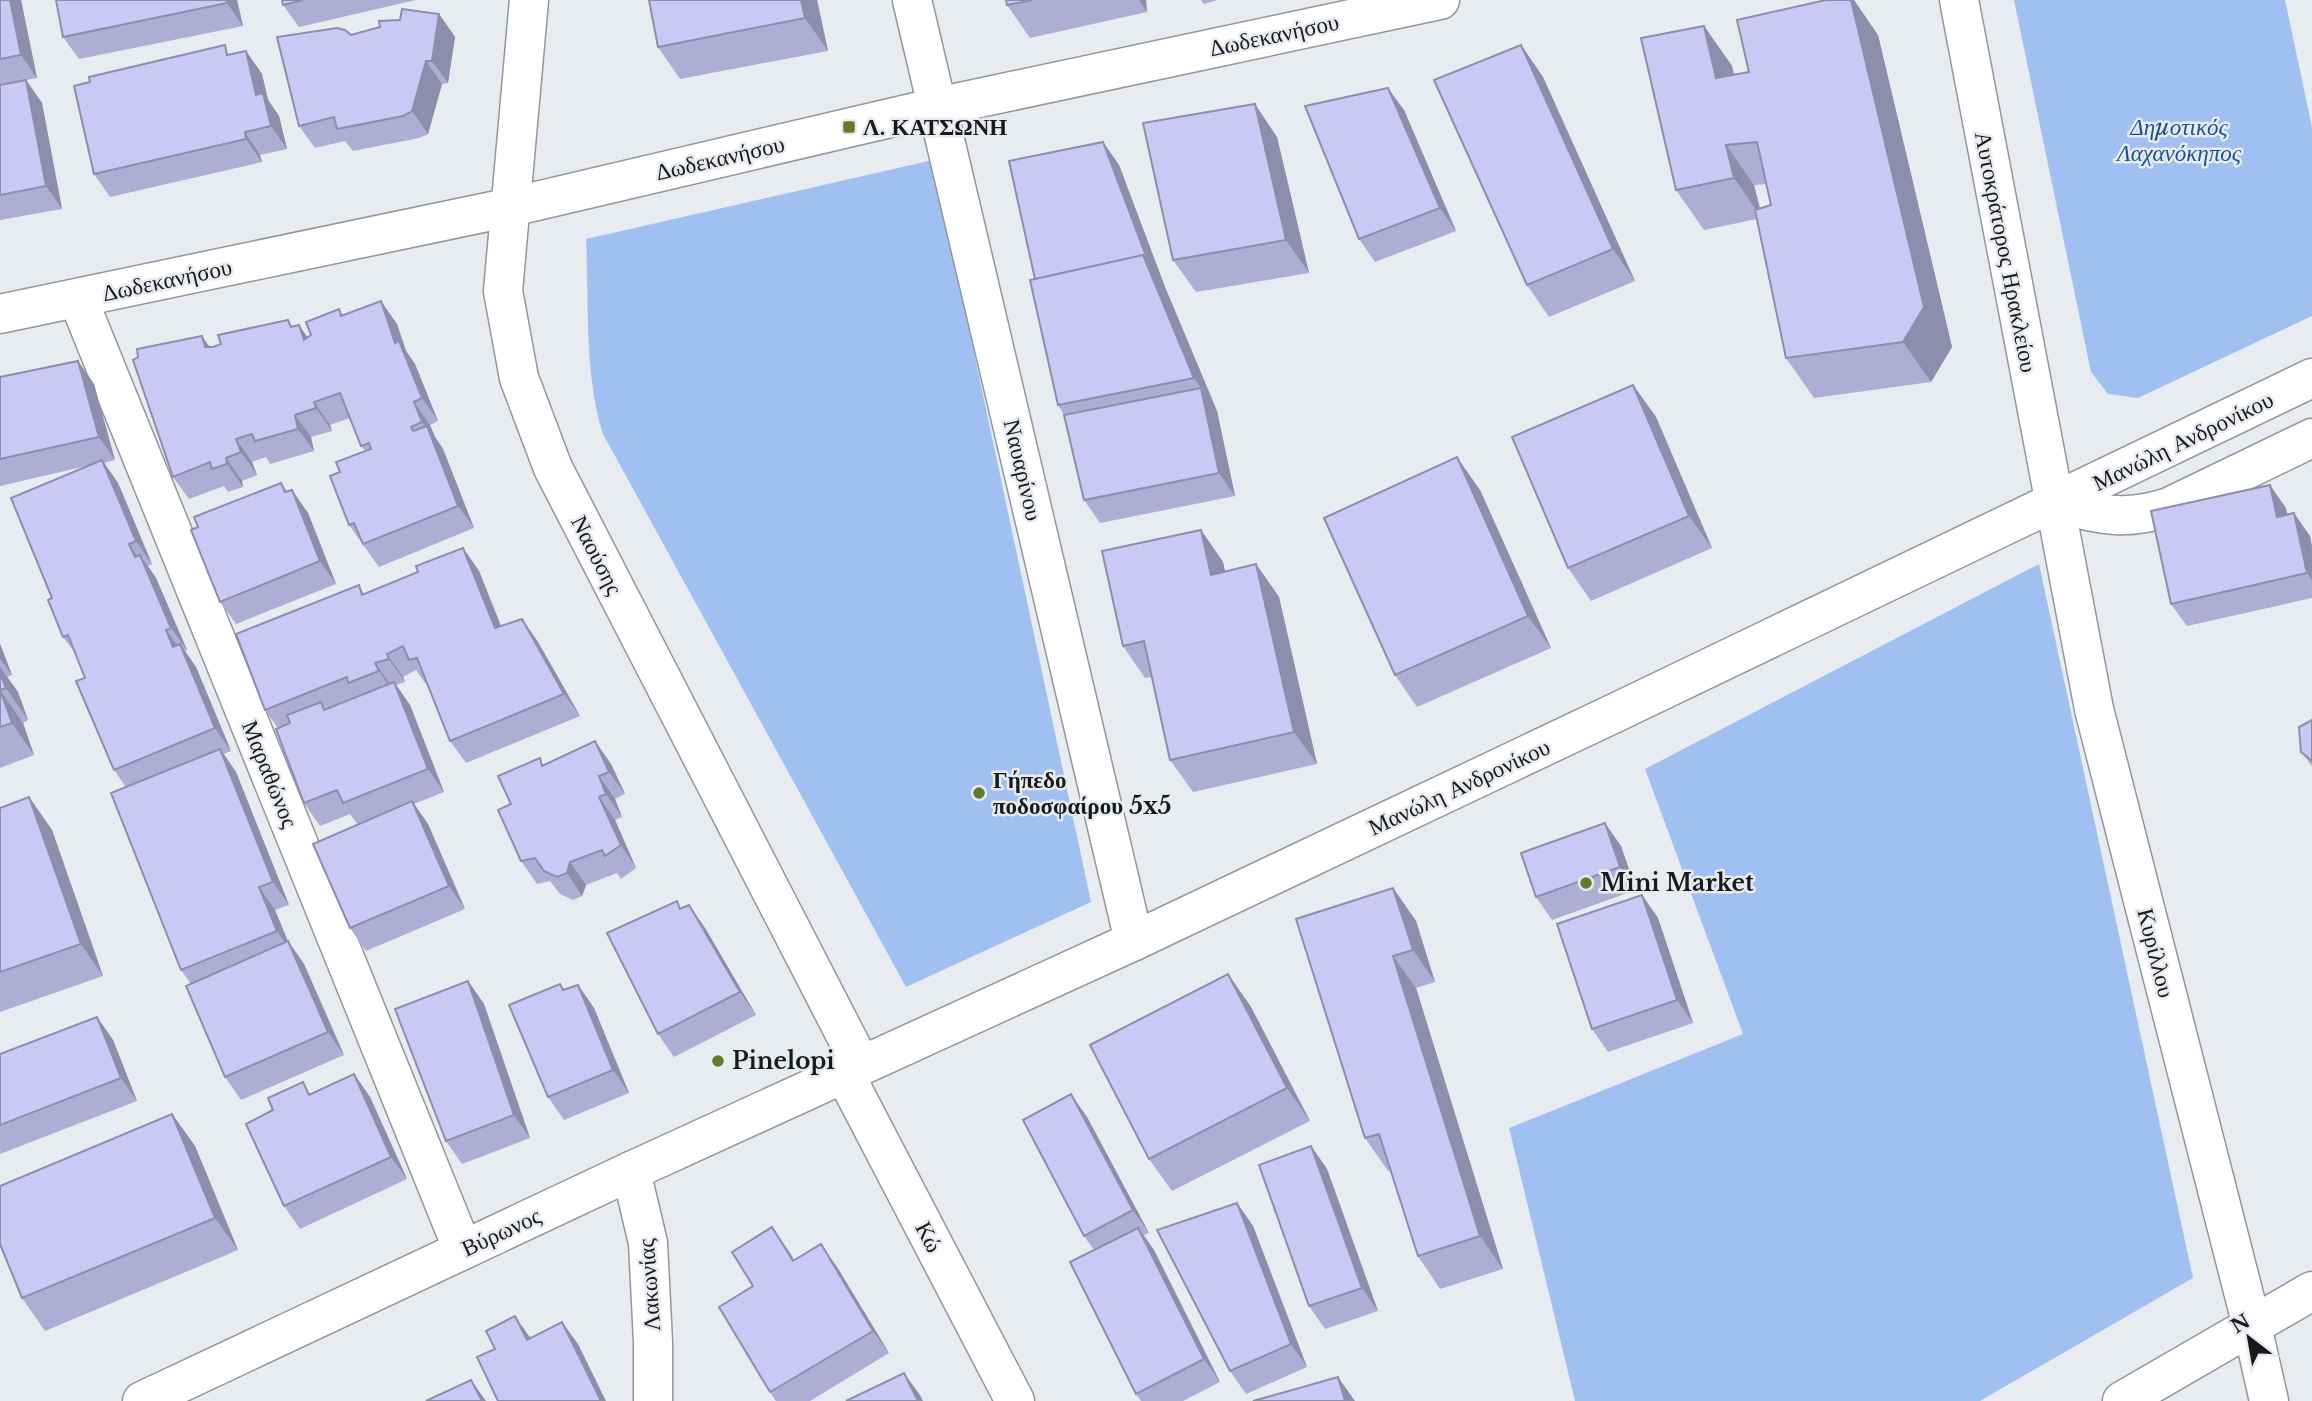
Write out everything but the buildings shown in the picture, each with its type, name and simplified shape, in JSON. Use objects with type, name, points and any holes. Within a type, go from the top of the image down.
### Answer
[{"type":"street","name":"Ναούσης","points":[[529,0],[503,291],[519,378],[553,468],[852,1069]]},
{"type":"street","name":"Ναυαρίνου","points":[[912,0],[1134,941]]},
{"type":"street","name":"Δωδεκανήσου","points":[[0,314],[511,207],[937,107],[1440,0]]},
{"type":"street","name":"Αυτοκράτορος Ηρακλείου","points":[[1959,0],[2054,503]]},
{"type":"street","name":"Μαραθώνος","points":[[78,299],[463,1250]]},
{"type":"street","name":"Μανώλη Ανδρονίκου","points":[[852,1069],[1134,941],[2312,378]]},
{"type":"street","name":"Μανώλη Ανδρονίκου","points":[[2054,503],[2107,516],[2148,514],[2169,507],[2312,438]]},
{"type":"street","name":"Κυρίλλου","points":[[2054,503],[2094,709],[2269,1401]]},
{"type":"street","name":"Βύρωνος","points":[[142,1401],[852,1069]]},
{"type":"street","name":"Κώ","points":[[852,1069],[1014,1401]]},
{"type":"street","name":"Λακωνίας","points":[[631,1171],[648,1243],[653,1401]]},
{"type":"street","points":[[2122,1401],[2312,1291]]},
{"type":"green space","name":"Δημοτικός Λαχανόκηπος","points":[[2014,0],[2285,0],[2312,127],[2312,316],[2138,398],[2108,394],[2091,372]]},
{"type":"green space","points":[[933,160],[1091,902],[906,987],[603,434],[590,363],[586,239]]},
{"type":"green space","points":[[2039,564],[2193,1278],[1980,1401],[1575,1401],[1509,1128],[1743,1034],[1645,769]]},
{"type":"place","name":"Λ. ΚΑΤΣΩΝΗ","points":[[849,127]]},
{"type":"place","name":"Γήπεδο ποδοσφαίρου 5x5","points":[[979,793]]},
{"type":"place","name":"Mini Market","points":[[1586,883]]},
{"type":"place","name":"Pinelopi","points":[[718,1061]]}]
